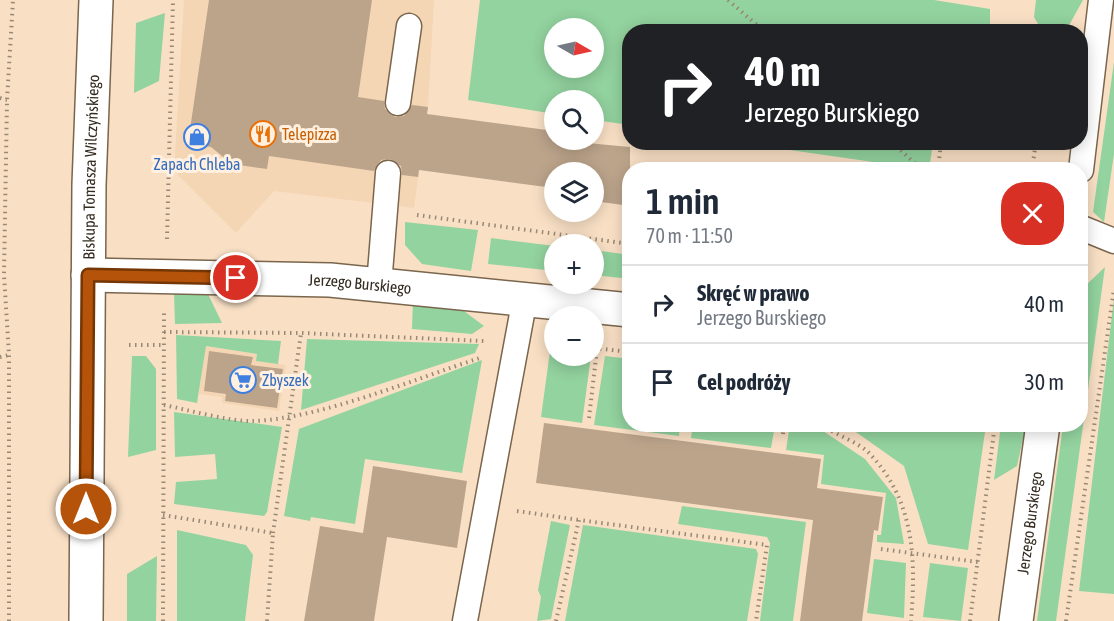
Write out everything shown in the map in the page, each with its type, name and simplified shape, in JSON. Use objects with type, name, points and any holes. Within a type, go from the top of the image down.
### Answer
[{"type":"street","name":"Biskupa Tomasza Wilczyńskiego","points":[[86,621],[90,95],[96,0]]},
{"type":"street","name":"Jerzego Burskiego","points":[[88,275],[330,280],[622,309]]},
{"type":"street","name":"Jerzego Burskiego","points":[[1016,621],[1042,432]]},
{"type":"lane","points":[[1088,110],[1101,0]]},
{"type":"lane","points":[[398,103],[409,26]]},
{"type":"lane","points":[[379,285],[388,173]]},
{"type":"lane","points":[[1088,230],[1114,241]]},
{"type":"lane","points":[[465,621],[525,298]]},
{"type":"path","points":[[9,621],[9,355],[2,275],[7,100],[13,0]]},
{"type":"path","points":[[728,0],[756,24]]},
{"type":"path","points":[[0,98],[7,100]]},
{"type":"path","points":[[901,150],[913,162]]},
{"type":"path","points":[[407,213],[622,243]]},
{"type":"path","points":[[1066,621],[1114,289]]},
{"type":"path","points":[[164,332],[301,333],[481,341],[518,339]]},
{"type":"path","points":[[267,621],[273,533],[301,333]]},
{"type":"path","points":[[481,341],[486,348]]},
{"type":"path","points":[[129,345],[164,345]]},
{"type":"path","points":[[604,349],[622,351]]},
{"type":"path","points":[[164,405],[252,421],[290,416],[339,404],[490,354]]},
{"type":"path","points":[[0,357],[9,355]]},
{"type":"path","points":[[589,418],[594,366]]},
{"type":"path","points":[[835,432],[868,452],[902,501],[913,554],[911,621]]},
{"type":"path","points":[[970,621],[994,432]]},
{"type":"path","points":[[486,506],[767,545],[756,621]]},
{"type":"path","points":[[163,515],[273,533]]},
{"type":"path","points":[[556,621],[579,520]]},
{"type":"path","points":[[880,549],[978,562]]},
{"type":"shaded area","points":[[184,0],[434,0],[428,107],[414,208],[274,191],[236,233],[174,171]]},
{"type":"shaded area","name":"Zbyszek","points":[[205,346],[257,354],[256,361],[286,365],[279,411],[222,403],[222,397],[199,394]]},
{"type":"green space","points":[[480,0],[934,0],[990,9],[990,24],[622,24],[622,124],[604,121],[604,90],[544,90],[544,112],[468,100]]},
{"type":"green space","points":[[1036,0],[1083,0],[1070,24],[1038,24],[1034,17]]},
{"type":"green space","points":[[165,13],[159,81],[134,93],[136,23]]},
{"type":"green space","points":[[1114,62],[1114,154],[1104,222],[1093,212]]},
{"type":"green space","points":[[790,150],[932,150],[930,162],[874,162]]},
{"type":"green space","points":[[405,222],[478,230],[471,271],[422,264],[405,245]]},
{"type":"green space","points":[[491,238],[544,245],[544,270],[488,264]]},
{"type":"green space","points":[[604,251],[622,254],[622,278],[604,276]]},
{"type":"green space","points":[[1105,267],[1088,390],[1088,283]]},
{"type":"green space","points":[[207,292],[222,323],[175,324],[174,294]]},
{"type":"green space","points":[[1114,298],[1114,594],[1079,591]]},
{"type":"green space","points":[[413,299],[456,305],[484,326],[472,334],[412,329]]},
{"type":"green space","points":[[176,335],[281,341],[278,364],[256,361],[257,354],[206,346],[197,403],[177,399]]},
{"type":"green space","points":[[307,339],[479,344],[475,353],[301,410]]},
{"type":"green space","points":[[132,356],[146,356],[156,369],[156,450],[128,457]]},
{"type":"green space","points":[[605,356],[622,358],[622,429],[594,425]]},
{"type":"green space","points":[[482,360],[462,473],[365,459],[355,524],[311,517],[310,521],[284,516],[299,429]]},
{"type":"green space","points":[[548,366],[590,366],[582,423],[541,417]]},
{"type":"green space","points":[[174,412],[282,427],[267,512],[264,516],[174,504],[176,482],[217,479],[215,454],[175,457]]},
{"type":"green space","points":[[648,432],[679,432],[679,436]]},
{"type":"green space","points":[[692,432],[774,432],[771,448],[691,438]]},
{"type":"green space","points":[[789,432],[824,432],[865,459],[896,498],[904,544],[877,542],[877,535],[881,535],[886,493],[821,484],[824,455],[786,450]]},
{"type":"green space","points":[[856,432],[985,432],[968,550],[928,544],[904,466]]},
{"type":"green space","points":[[1000,432],[1024,432],[1017,466],[994,480]]},
{"type":"green space","points":[[1062,432],[1082,432],[1056,621],[1037,621]]},
{"type":"green space","points":[[682,506],[806,522],[793,621],[760,621],[770,543],[767,537],[678,524]]},
{"type":"green space","points":[[551,521],[570,525],[551,619],[537,621],[541,597],[538,590]]},
{"type":"green space","points":[[583,525],[756,549],[758,554],[747,621],[565,621]]},
{"type":"green space","points":[[177,530],[246,545],[253,555],[245,621],[177,621]]},
{"type":"green space","points":[[157,556],[156,621],[127,621],[127,574]]},
{"type":"green space","points":[[874,559],[906,563],[904,618],[867,613]]},
{"type":"green space","points":[[930,563],[968,568],[961,621],[923,617]]},
{"type":"building","points":[[209,0],[372,0],[358,97],[384,101],[385,109],[395,117],[404,116],[412,105],[428,107],[427,114],[544,130],[544,150],[604,150],[604,145],[622,146],[622,150],[630,150],[630,162],[622,162],[622,205],[604,202],[604,162],[544,162],[544,187],[419,170],[418,177],[402,175],[401,166],[390,159],[381,160],[374,171],[269,156],[267,169],[232,164],[211,147],[188,143]]},
{"type":"building","name":"Zbyszek","points":[[209,351],[253,357],[251,365],[283,369],[277,408],[225,401],[226,394],[204,391]]},
{"type":"building","points":[[544,423],[821,459],[817,488],[883,497],[878,531],[874,530],[862,621],[800,621],[813,520],[536,483]]},
{"type":"building","points":[[373,466],[467,481],[457,548],[387,537],[374,621],[304,621],[320,526],[363,533]]},
{"type":"place","name":"Telepizza","points":[[263,134]]},
{"type":"place","name":"Zapach Chleba","points":[[197,137]]},
{"type":"place","name":"Zbyszek","points":[[243,380]]},
{"type":"route","points":[[86,509],[88,275],[236,278]]}]
